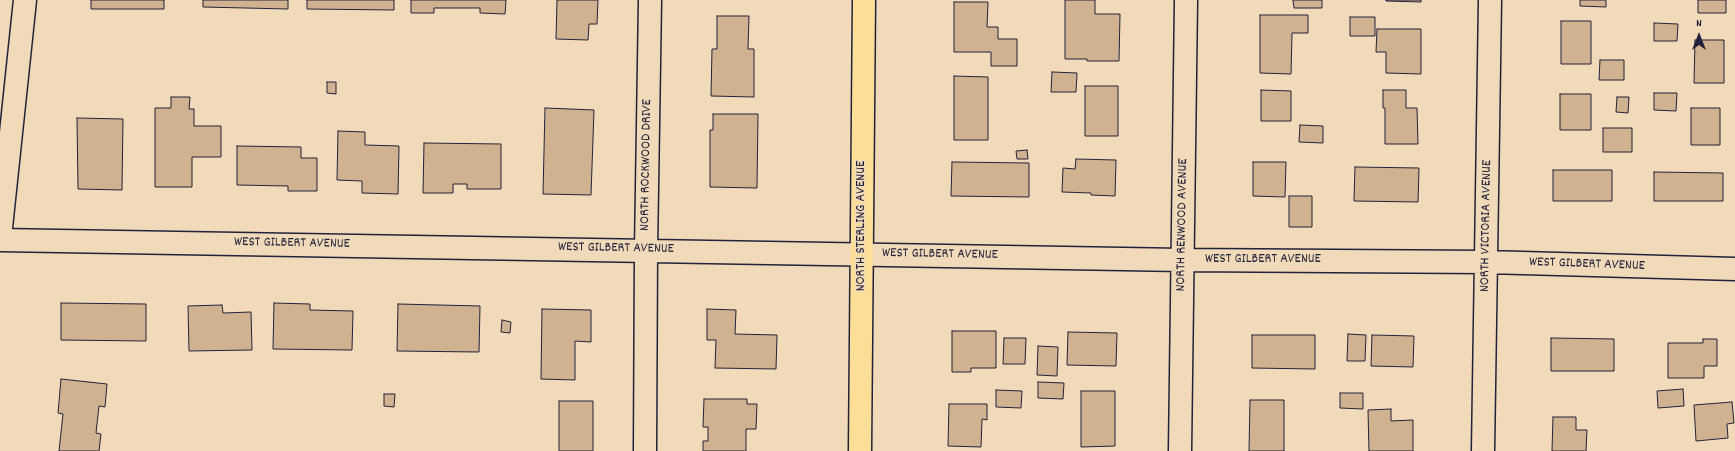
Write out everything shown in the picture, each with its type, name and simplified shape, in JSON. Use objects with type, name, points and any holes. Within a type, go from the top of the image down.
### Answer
[{"type":"main road","name":"NORTH STERLING AVENUE","points":[[860,451],[863,253],[862,156],[864,0]]},
{"type":"street","points":[[0,238],[25,0]]},
{"type":"street","name":"NORTH ROCKWOOD DRIVE","points":[[645,451],[646,250],[650,0]]},
{"type":"street","name":"NORTH RENWOOD AVENUE","points":[[1180,451],[1186,0]]},
{"type":"street","name":"NORTH VICTORIA AVENUE","points":[[1483,451],[1490,0]]},
{"type":"street","name":"WEST GILBERT AVENUE","points":[[0,238],[1182,260],[1487,262],[1735,269]]},
{"type":"building","points":[[91,0],[164,0],[164,9],[91,9]]},
{"type":"building","points":[[203,0],[288,0],[288,9],[203,7]]},
{"type":"building","points":[[307,0],[394,0],[394,10],[307,9]]},
{"type":"building","points":[[411,0],[506,0],[505,14],[480,13],[480,8],[434,8],[434,13],[411,13]]},
{"type":"building","points":[[557,0],[598,0],[597,24],[589,24],[588,40],[556,39]]},
{"type":"building","points":[[1065,0],[1095,0],[1095,14],[1120,14],[1119,61],[1065,59]]},
{"type":"building","points":[[1293,0],[1322,0],[1322,8],[1294,8]]},
{"type":"building","points":[[1421,0],[1421,2],[1386,1]]},
{"type":"building","points":[[1580,0],[1606,0],[1606,7],[1580,6]]},
{"type":"building","points":[[1698,0],[1726,0],[1726,13],[1698,13]]},
{"type":"building","points":[[954,2],[988,2],[987,27],[998,27],[998,39],[1017,39],[1017,66],[991,66],[991,52],[954,52]]},
{"type":"building","points":[[1260,15],[1308,15],[1308,33],[1292,33],[1291,74],[1260,73]]},
{"type":"building","points":[[717,16],[749,16],[748,49],[754,49],[754,97],[711,96],[712,49],[717,49]]},
{"type":"building","points":[[1350,17],[1375,17],[1375,36],[1350,36]]},
{"type":"building","points":[[1561,21],[1591,21],[1591,64],[1561,64]]},
{"type":"building","points":[[1654,23],[1678,24],[1677,41],[1654,41]]},
{"type":"building","points":[[1377,29],[1421,29],[1421,74],[1386,73],[1386,52],[1376,52]]},
{"type":"building","points":[[1695,40],[1724,40],[1724,83],[1694,83]]},
{"type":"building","points":[[1600,60],[1624,60],[1624,80],[1599,80]]},
{"type":"building","points":[[1052,72],[1077,73],[1076,92],[1051,92]]},
{"type":"building","points":[[954,76],[988,77],[988,140],[954,140]]},
{"type":"building","points":[[327,82],[336,82],[336,94],[327,93]]},
{"type":"building","points":[[1085,86],[1118,86],[1118,136],[1085,136]]},
{"type":"building","points":[[1261,90],[1291,91],[1291,121],[1261,121]]},
{"type":"building","points":[[1383,90],[1406,90],[1406,108],[1417,108],[1418,144],[1385,144],[1385,108],[1383,108]]},
{"type":"building","points":[[1654,93],[1677,93],[1676,111],[1654,110]]},
{"type":"building","points":[[1560,94],[1591,94],[1591,130],[1560,130]]},
{"type":"building","points":[[171,97],[190,97],[189,109],[194,109],[194,126],[221,126],[221,157],[192,157],[192,187],[155,187],[155,108],[171,108]]},
{"type":"building","points":[[1617,97],[1629,97],[1628,113],[1616,112]]},
{"type":"building","points":[[545,108],[594,110],[591,195],[543,194]]},
{"type":"building","points":[[1691,108],[1720,108],[1720,145],[1691,145]]},
{"type":"building","points":[[713,114],[758,114],[757,188],[710,187],[710,130],[713,130]]},
{"type":"building","points":[[77,118],[123,119],[122,190],[78,189]]},
{"type":"building","points":[[1300,125],[1323,126],[1323,143],[1299,142]]},
{"type":"building","points":[[1603,128],[1632,128],[1632,152],[1603,152]]},
{"type":"building","points":[[338,131],[365,132],[365,145],[399,146],[398,194],[362,193],[362,181],[337,180]]},
{"type":"building","points":[[424,143],[501,144],[501,189],[467,189],[467,184],[453,184],[453,193],[423,193]]},
{"type":"building","points":[[237,146],[301,147],[301,158],[317,158],[317,191],[288,191],[288,186],[237,185]]},
{"type":"building","points":[[1027,150],[1028,159],[1017,159],[1016,151]]},
{"type":"building","points":[[1076,159],[1116,160],[1115,196],[1062,192],[1063,168],[1075,169]]},
{"type":"building","points":[[952,162],[1029,163],[1029,197],[951,196]]},
{"type":"building","points":[[1253,162],[1286,162],[1285,197],[1253,196]]},
{"type":"building","points":[[1355,167],[1419,168],[1418,202],[1354,201]]},
{"type":"building","points":[[1553,170],[1612,170],[1612,201],[1553,201]]},
{"type":"building","points":[[1654,172],[1723,173],[1723,201],[1654,201]]},
{"type":"building","points":[[1289,196],[1312,196],[1312,227],[1289,227]]},
{"type":"building","points":[[61,303],[146,304],[146,341],[61,340]]},
{"type":"building","points":[[274,303],[310,304],[310,310],[353,311],[352,350],[273,349]]},
{"type":"building","points":[[398,304],[480,306],[479,352],[397,351]]},
{"type":"building","points":[[222,305],[223,313],[251,312],[252,350],[189,351],[188,306]]},
{"type":"building","points":[[542,309],[591,310],[591,342],[575,341],[575,380],[541,379]]},
{"type":"building","points":[[707,309],[736,310],[735,334],[777,335],[776,369],[715,368],[716,340],[707,340]]},
{"type":"building","points":[[502,320],[511,322],[510,333],[501,332]]},
{"type":"building","points":[[952,331],[996,331],[996,368],[971,368],[971,372],[952,372]]},
{"type":"building","points":[[1068,332],[1117,333],[1116,366],[1067,365]]},
{"type":"building","points":[[1348,334],[1366,335],[1365,361],[1347,361]]},
{"type":"building","points":[[1252,335],[1315,335],[1315,369],[1252,368]]},
{"type":"building","points":[[1372,335],[1414,336],[1413,367],[1371,366]]},
{"type":"building","points":[[1004,338],[1026,338],[1025,364],[1003,364]]},
{"type":"building","points":[[1551,338],[1614,339],[1614,371],[1551,371]]},
{"type":"building","points":[[1703,339],[1717,339],[1717,366],[1704,366],[1704,378],[1668,378],[1668,343],[1703,343]]},
{"type":"building","points":[[1038,346],[1058,347],[1057,376],[1037,375]]},
{"type":"building","points":[[61,379],[107,384],[105,407],[99,406],[96,433],[101,434],[99,451],[59,451],[63,414],[58,413]]},
{"type":"building","points":[[1038,382],[1064,383],[1063,399],[1038,398]]},
{"type":"building","points":[[1683,389],[1684,406],[1658,408],[1657,391]]},
{"type":"building","points":[[996,390],[1022,391],[1021,408],[996,407]]},
{"type":"building","points":[[1081,391],[1115,391],[1115,446],[1081,447]]},
{"type":"building","points":[[1340,393],[1363,393],[1363,409],[1340,408]]},
{"type":"building","points":[[384,394],[395,394],[394,407],[384,406]]},
{"type":"building","points":[[704,399],[747,399],[747,404],[757,404],[756,429],[746,429],[746,451],[703,451],[703,441],[708,441],[708,427],[703,427]]},
{"type":"building","points":[[1250,400],[1284,400],[1284,451],[1249,451]]},
{"type":"building","points":[[559,401],[593,401],[593,451],[559,451]]},
{"type":"building","points":[[1732,402],[1734,423],[1727,424],[1728,438],[1696,441],[1694,405]]},
{"type":"building","points":[[949,404],[987,404],[987,420],[982,419],[981,447],[948,446]]},
{"type":"building","points":[[1391,409],[1391,421],[1413,420],[1413,451],[1369,451],[1368,410]]},
{"type":"building","points":[[1553,417],[1576,417],[1576,430],[1587,430],[1586,451],[1552,451]]}]
